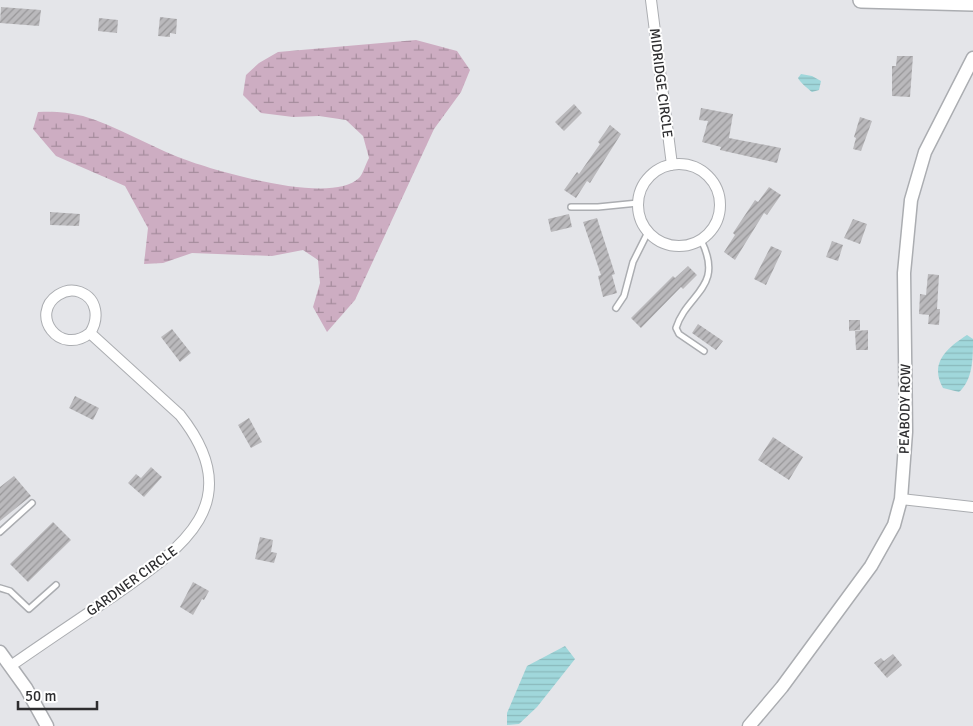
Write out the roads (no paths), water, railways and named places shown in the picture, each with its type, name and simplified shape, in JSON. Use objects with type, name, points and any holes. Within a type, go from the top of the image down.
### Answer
[{"type":"main road","points":[[862,0],[973,3]]},
{"type":"street","name":"MIDRIDGE CIRCLE","points":[[651,0],[672,165]]},
{"type":"street","name":"PEABODY ROW","points":[[749,726],[782,687],[871,566],[894,525],[901,499],[906,432],[905,249],[911,200],[925,152],[973,58]]},
{"type":"street","points":[[672,165],[687,166],[702,172],[716,189],[720,205],[717,220],[708,233],[700,240],[688,245],[672,246],[657,240],[641,222],[638,203],[641,190],[650,176],[672,165]]},
{"type":"street","points":[[70,291],[86,295],[92,302],[97,318],[90,333],[84,338],[68,341],[54,334],[49,327],[47,311],[55,297],[70,291]]},
{"type":"street","name":"GARDNER CIRCLE","points":[[12,665],[164,560],[193,530],[201,517],[207,498],[208,478],[204,458],[189,426],[180,414],[90,333]]},
{"type":"street","points":[[901,499],[973,507]]},
{"type":"street","points":[[0,652],[12,665],[48,726]]},
{"type":"lane","points":[[571,207],[598,207],[638,203]]},
{"type":"lane","points":[[616,308],[624,296],[633,262],[648,232]]},
{"type":"lane","points":[[700,240],[708,254],[706,282],[676,328],[680,334],[704,351]]},
{"type":"lane","points":[[0,532],[32,503]]},
{"type":"lane","points":[[0,588],[10,591],[29,610],[56,585]]},
{"type":"water","points":[[801,74],[812,76],[821,81],[819,90],[812,92],[806,87],[798,78]]},
{"type":"water","points":[[967,335],[973,339],[970,375],[959,392],[943,388],[938,371],[942,357],[953,345]]},
{"type":"water","points":[[565,646],[575,659],[537,707],[519,724],[507,725],[507,713],[527,666]]}]
